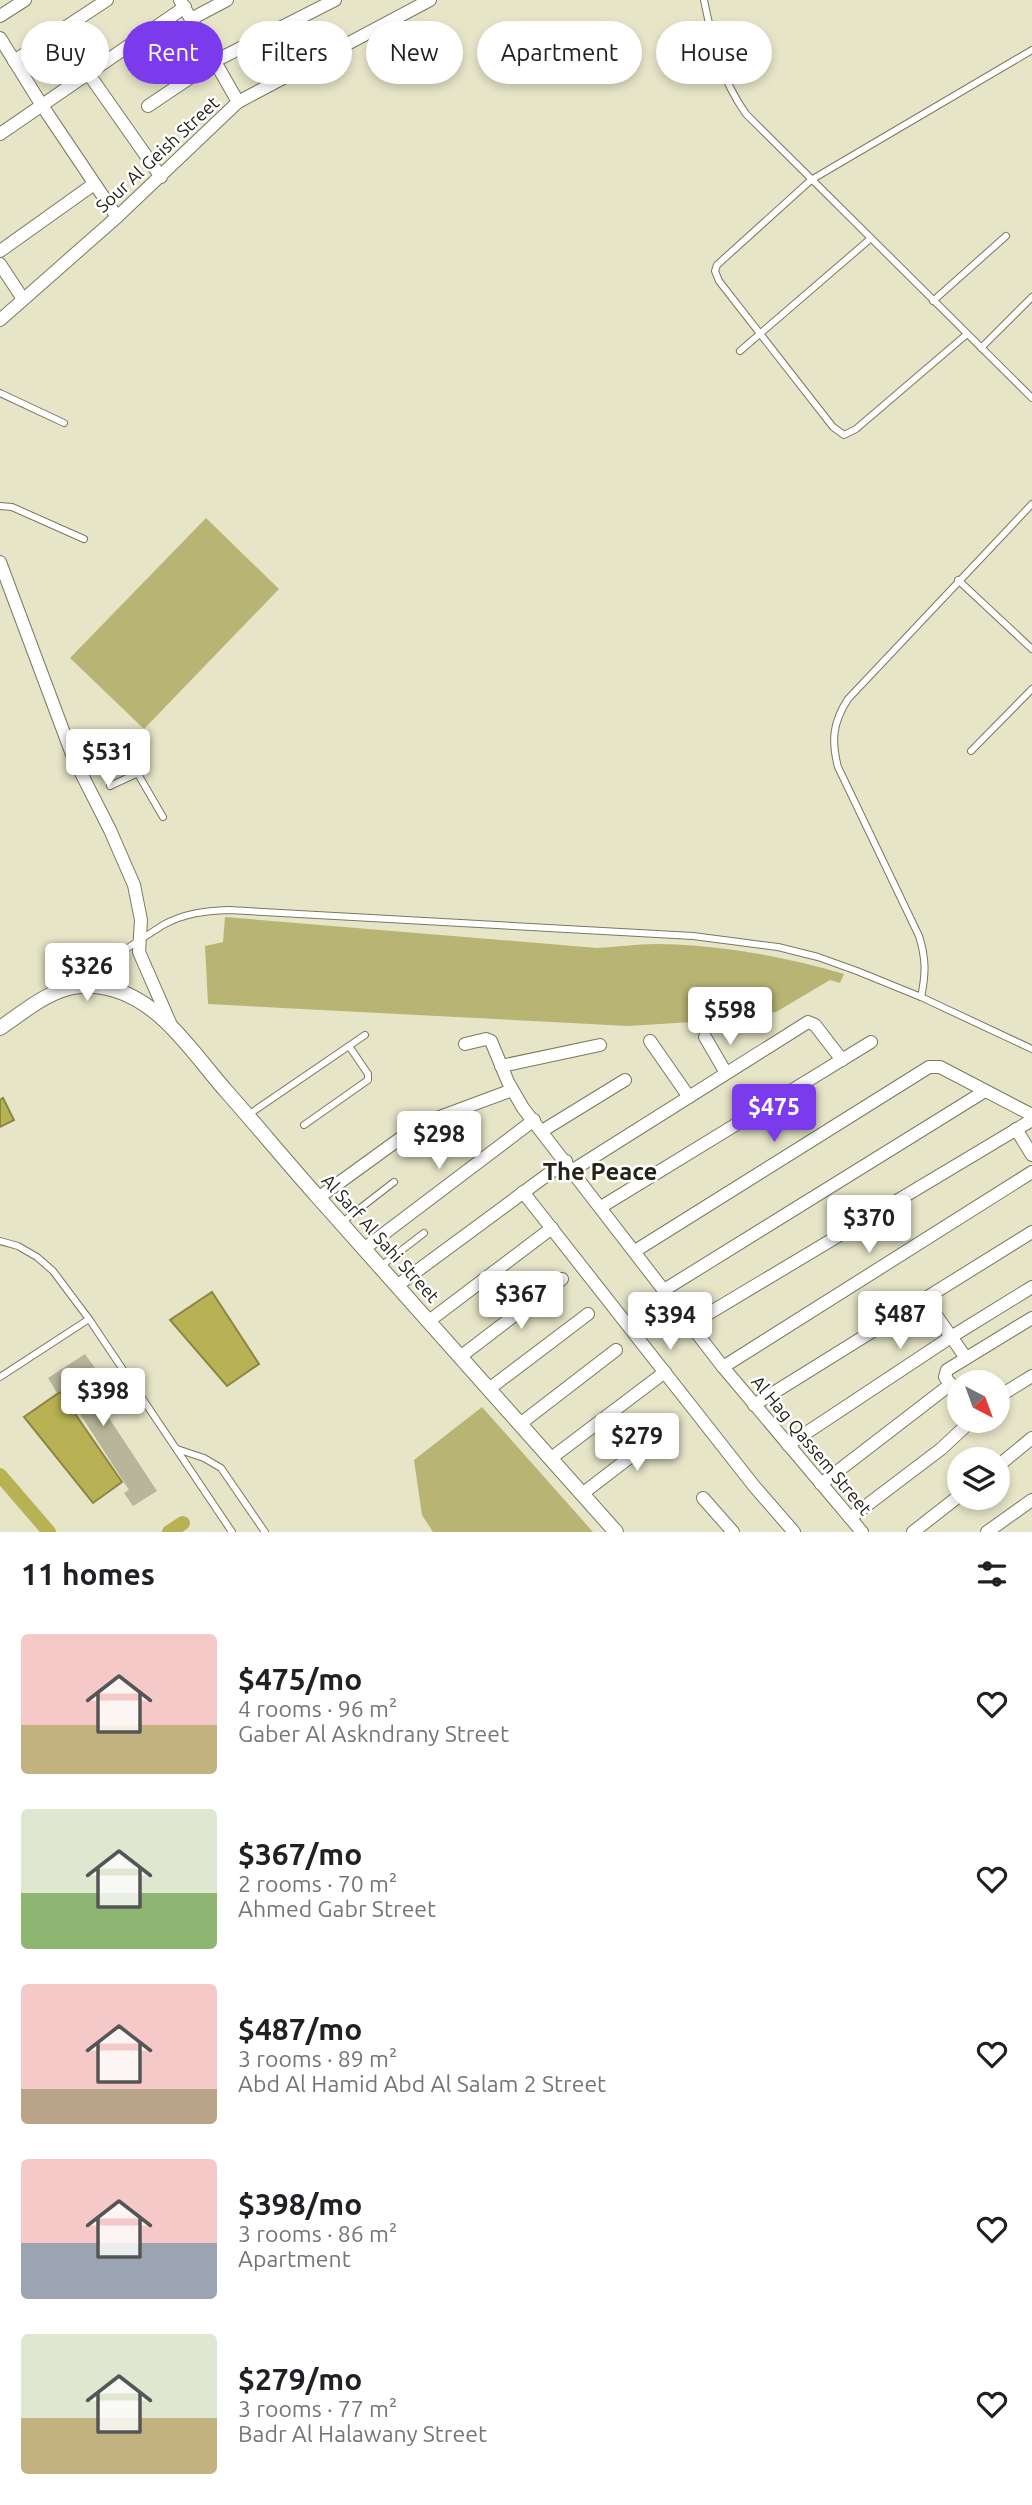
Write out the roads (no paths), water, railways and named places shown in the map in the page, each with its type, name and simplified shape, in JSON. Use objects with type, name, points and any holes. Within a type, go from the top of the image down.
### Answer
[{"type":"street","points":[[0,16],[25,0]]},
{"type":"street","points":[[7,55],[107,0]]},
{"type":"street","points":[[109,59],[185,9],[228,0]]},
{"type":"street","points":[[223,57],[335,0]]},
{"type":"street","name":"Sour Al Geish Street","points":[[0,320],[117,217],[238,102],[430,0]]},
{"type":"street","points":[[0,37],[7,55],[117,217]]},
{"type":"street","points":[[223,75],[238,102]]},
{"type":"street","points":[[0,134],[71,84]]},
{"type":"street","points":[[96,84],[160,177]]},
{"type":"street","points":[[148,106],[181,84]]},
{"type":"street","points":[[0,251],[94,184]]},
{"type":"street","points":[[0,264],[23,299]]},
{"type":"street","points":[[0,562],[73,757],[134,885],[141,920],[139,952],[174,1031]]},
{"type":"street","points":[[0,1028],[42,999],[68,986]]},
{"type":"street","name":"Al Sarf Al Sahi Street","points":[[68,986],[116,990],[145,1005],[174,1031],[318,1198],[616,1532]]},
{"type":"street","points":[[398,1285],[523,1192],[689,1097],[811,1021],[842,1060]]},
{"type":"street","points":[[705,1037],[726,1073]]},
{"type":"street","name":"Al Hag Qassem Street","points":[[465,1044],[486,1039],[491,1041],[512,1090],[538,1126],[723,1367],[862,1532]]},
{"type":"street","points":[[650,1041],[689,1097]]},
{"type":"street","points":[[601,1207],[872,1042]]},
{"type":"street","points":[[501,1066],[600,1045]]},
{"type":"street","points":[[635,1251],[929,1067],[940,1068],[1032,1117],[691,1324]]},
{"type":"street","points":[[365,1248],[538,1126],[625,1080]]},
{"type":"street","points":[[318,1198],[434,1119],[512,1090]]},
{"type":"street","points":[[664,1290],[985,1091]]},
{"type":"street","points":[[1016,1129],[1032,1155]]},
{"type":"street","points":[[723,1367],[1032,1172]]},
{"type":"street","points":[[523,1192],[754,1486],[794,1532]]},
{"type":"street","points":[[429,1321],[552,1228]]},
{"type":"street","points":[[754,1405],[1032,1232]]},
{"type":"street","points":[[460,1357],[562,1279]]},
{"type":"street","points":[[788,1445],[1032,1287]]},
{"type":"street","points":[[924,1297],[966,1358]]},
{"type":"street","points":[[489,1389],[588,1314]]},
{"type":"street","points":[[955,1370],[966,1358],[1032,1318]]},
{"type":"street","points":[[520,1424],[616,1350]]},
{"type":"street","points":[[550,1459],[665,1372]]},
{"type":"street","points":[[1010,1390],[1032,1376]]},
{"type":"street","points":[[821,1483],[947,1379]]},
{"type":"street","points":[[603,1419],[634,1455]]},
{"type":"street","points":[[582,1494],[673,1425]]},
{"type":"street","points":[[850,1518],[958,1433]]},
{"type":"street","points":[[1010,1456],[1032,1438]]},
{"type":"street","points":[[704,1498],[733,1532]]},
{"type":"street","points":[[987,1532],[1032,1500]]},
{"type":"street","points":[[913,1532],[947,1505]]},
{"type":"lane","points":[[704,0],[714,49],[732,94],[746,114],[1032,398]]},
{"type":"lane","points":[[967,334],[850,433],[844,435],[833,427],[719,281],[715,271],[717,265],[811,180],[1032,50]]},
{"type":"lane","points":[[933,300],[1006,236]]},
{"type":"lane","points":[[740,351],[870,239]]},
{"type":"lane","points":[[981,348],[1032,297]]},
{"type":"lane","points":[[0,393],[64,423]]},
{"type":"lane","points":[[921,997],[926,976],[925,956],[919,936],[838,767],[833,750],[833,732],[848,699],[1032,504]]},
{"type":"lane","points":[[0,506],[12,507],[84,538]]},
{"type":"lane","points":[[958,580],[1032,649]]},
{"type":"lane","points":[[971,751],[1032,689]]},
{"type":"lane","points":[[73,757],[110,738],[117,738],[163,817]]},
{"type":"lane","points":[[110,786],[138,773]]},
{"type":"lane","points":[[68,986],[140,938],[176,918],[200,911],[229,910],[693,936],[778,947],[818,957],[921,997],[1032,1049]]},
{"type":"lane","points":[[247,1115],[365,1035]]},
{"type":"lane","points":[[304,1125],[368,1080],[368,1074],[349,1046]]},
{"type":"lane","points":[[341,1223],[394,1182]]},
{"type":"lane","points":[[381,1266],[424,1234]]},
{"type":"lane","points":[[0,1241],[18,1246],[53,1271],[89,1319],[232,1532]]},
{"type":"lane","points":[[0,1377],[89,1319]]},
{"type":"lane","points":[[176,1448],[204,1458],[221,1468],[265,1532]]},
{"type":"waterway","points":[[0,1475],[49,1532]]},
{"type":"waterway","points":[[169,1532],[183,1523]]},
{"type":"district","name":"The Peace","points":[[600,1171]]}]
